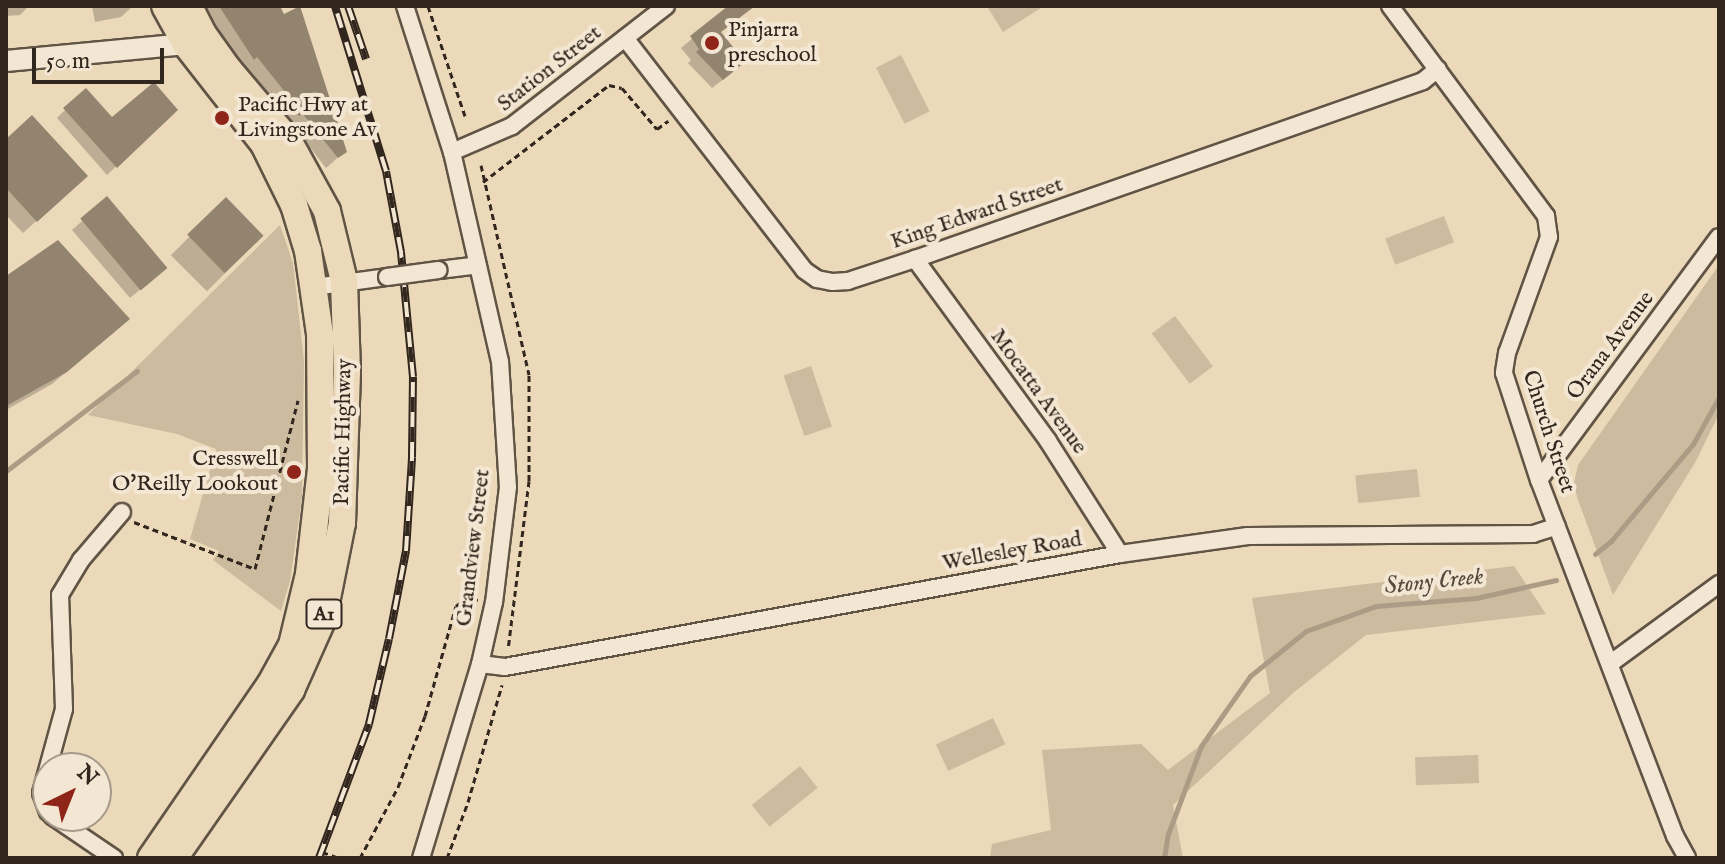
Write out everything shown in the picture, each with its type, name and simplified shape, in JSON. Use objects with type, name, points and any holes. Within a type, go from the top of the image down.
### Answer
[{"type":"highway","name":"Pacific Highway","points":[[165,6],[288,140],[309,173],[331,222],[344,281],[347,372],[342,523],[323,618],[291,690],[174,858]]},
{"type":"highway","name":"Pacific Highway","points":[[151,858],[270,685],[292,645],[302,612],[321,469],[320,334],[308,251],[281,175],[194,39],[189,6]]},
{"type":"street","name":"Grandview Street","points":[[405,6],[452,152],[500,361],[508,487],[494,602],[480,664],[421,858]]},
{"type":"street","name":"Station Street","points":[[452,152],[501,134],[666,6]]},
{"type":"street","name":"Church Street","points":[[1390,6],[1541,205],[1550,227],[1504,362],[1507,384],[1539,480],[1675,836],[1687,858]]},
{"type":"street","name":"King Edward Street","points":[[625,38],[804,270],[817,279],[848,281],[1419,82],[1438,69]]},
{"type":"street","points":[[6,61],[194,39]]},
{"type":"street","name":"Orana Avenue","points":[[1539,480],[1719,237]]},
{"type":"street","name":"Mocatta Avenue","points":[[915,259],[1048,441],[1120,554]]},
{"type":"street","points":[[314,287],[478,265]]},
{"type":"street","points":[[52,752],[64,709],[58,620],[60,595],[81,560],[120,515]]},
{"type":"street","name":"Wellesley Road","points":[[480,664],[505,667],[1120,554],[1248,536],[1533,534],[1557,526]]},
{"type":"street","points":[[1611,663],[1719,584]]},
{"type":"street","points":[[76,832],[114,858]]},
{"type":"path","points":[[428,6],[465,116]]},
{"type":"path","points":[[483,182],[609,85],[622,88],[657,129],[670,118]]},
{"type":"path","points":[[120,515],[255,569],[299,394]]},
{"type":"path","points":[[360,858],[409,759],[425,716],[456,606],[466,598],[494,602]]},
{"type":"path","points":[[508,649],[510,641]]},
{"type":"path","points":[[447,858],[468,802],[503,681]]},
{"type":"path","points":[[322,852],[339,858]]},
{"type":"shaded area","points":[[1044,6],[1003,32],[988,8]]},
{"type":"shaded area","points":[[901,55],[930,111],[905,124],[876,68]]},
{"type":"shaded area","points":[[1444,216],[1454,242],[1395,265],[1385,239]]},
{"type":"shaded area","points":[[280,225],[293,263],[304,361],[302,497],[290,581],[281,611],[213,560],[219,551],[190,539],[216,449],[177,434],[88,415]]},
{"type":"shaded area","points":[[1719,265],[1719,414],[1696,461],[1613,595],[1577,497],[1574,483],[1578,465]]},
{"type":"shaded area","points":[[1175,316],[1213,366],[1190,384],[1152,333]]},
{"type":"shaded area","points":[[811,366],[832,427],[804,436],[784,375]]},
{"type":"shaded area","points":[[1417,469],[1420,497],[1358,503],[1355,475]]},
{"type":"shaded area","points":[[1514,566],[1546,614],[1366,635],[1293,693],[1173,805],[1183,858],[990,858],[992,844],[1051,830],[1042,750],[1141,744],[1168,770],[1270,693],[1252,598]]},
{"type":"shaded area","points":[[993,718],[1005,744],[948,771],[936,745]]},
{"type":"shaded area","points":[[1478,755],[1479,783],[1416,785],[1415,757]]},
{"type":"shaded area","points":[[800,766],[818,788],[769,827],[752,805]]},
{"type":"building","points":[[219,6],[280,6],[284,14],[300,6],[347,152],[338,158],[302,113],[299,116],[282,95],[285,92],[257,57],[254,60]]},
{"type":"building","name":"Pinjarra preschool","points":[[728,6],[755,6],[721,32],[745,62],[723,80],[696,52],[699,49],[690,36]]},
{"type":"building","points":[[154,82],[178,110],[117,168],[63,108],[86,88],[112,117]]},
{"type":"building","points":[[32,115],[88,176],[37,222],[6,188],[6,139]]},
{"type":"building","points":[[107,196],[167,268],[141,291],[80,218]]},
{"type":"building","points":[[226,197],[264,236],[225,273],[187,235]]},
{"type":"building","points":[[58,240],[130,319],[67,372],[6,406],[6,276]]},
{"type":"waterway","points":[[6,471],[137,371]]},
{"type":"waterway","name":"Stony Creek","points":[[1595,554],[1611,541],[1693,444],[1719,397]]},
{"type":"waterway","name":"Stony Creek","points":[[1164,858],[1168,834],[1201,746],[1250,676],[1306,631],[1376,606],[1476,598],[1556,580]]},
{"type":"railway","points":[[319,858],[369,724],[389,639],[406,551],[412,457],[413,377],[401,252],[386,171],[335,6]]},
{"type":"railway","points":[[348,6],[366,59]]},
{"type":"place","name":"Pinjarra preschool","points":[[712,43]]},
{"type":"place","name":"Pacific Hwy at Livingstone Av","points":[[222,118]]},
{"type":"place","name":"Cresswell O'Reilly Lookout","points":[[294,472]]}]
